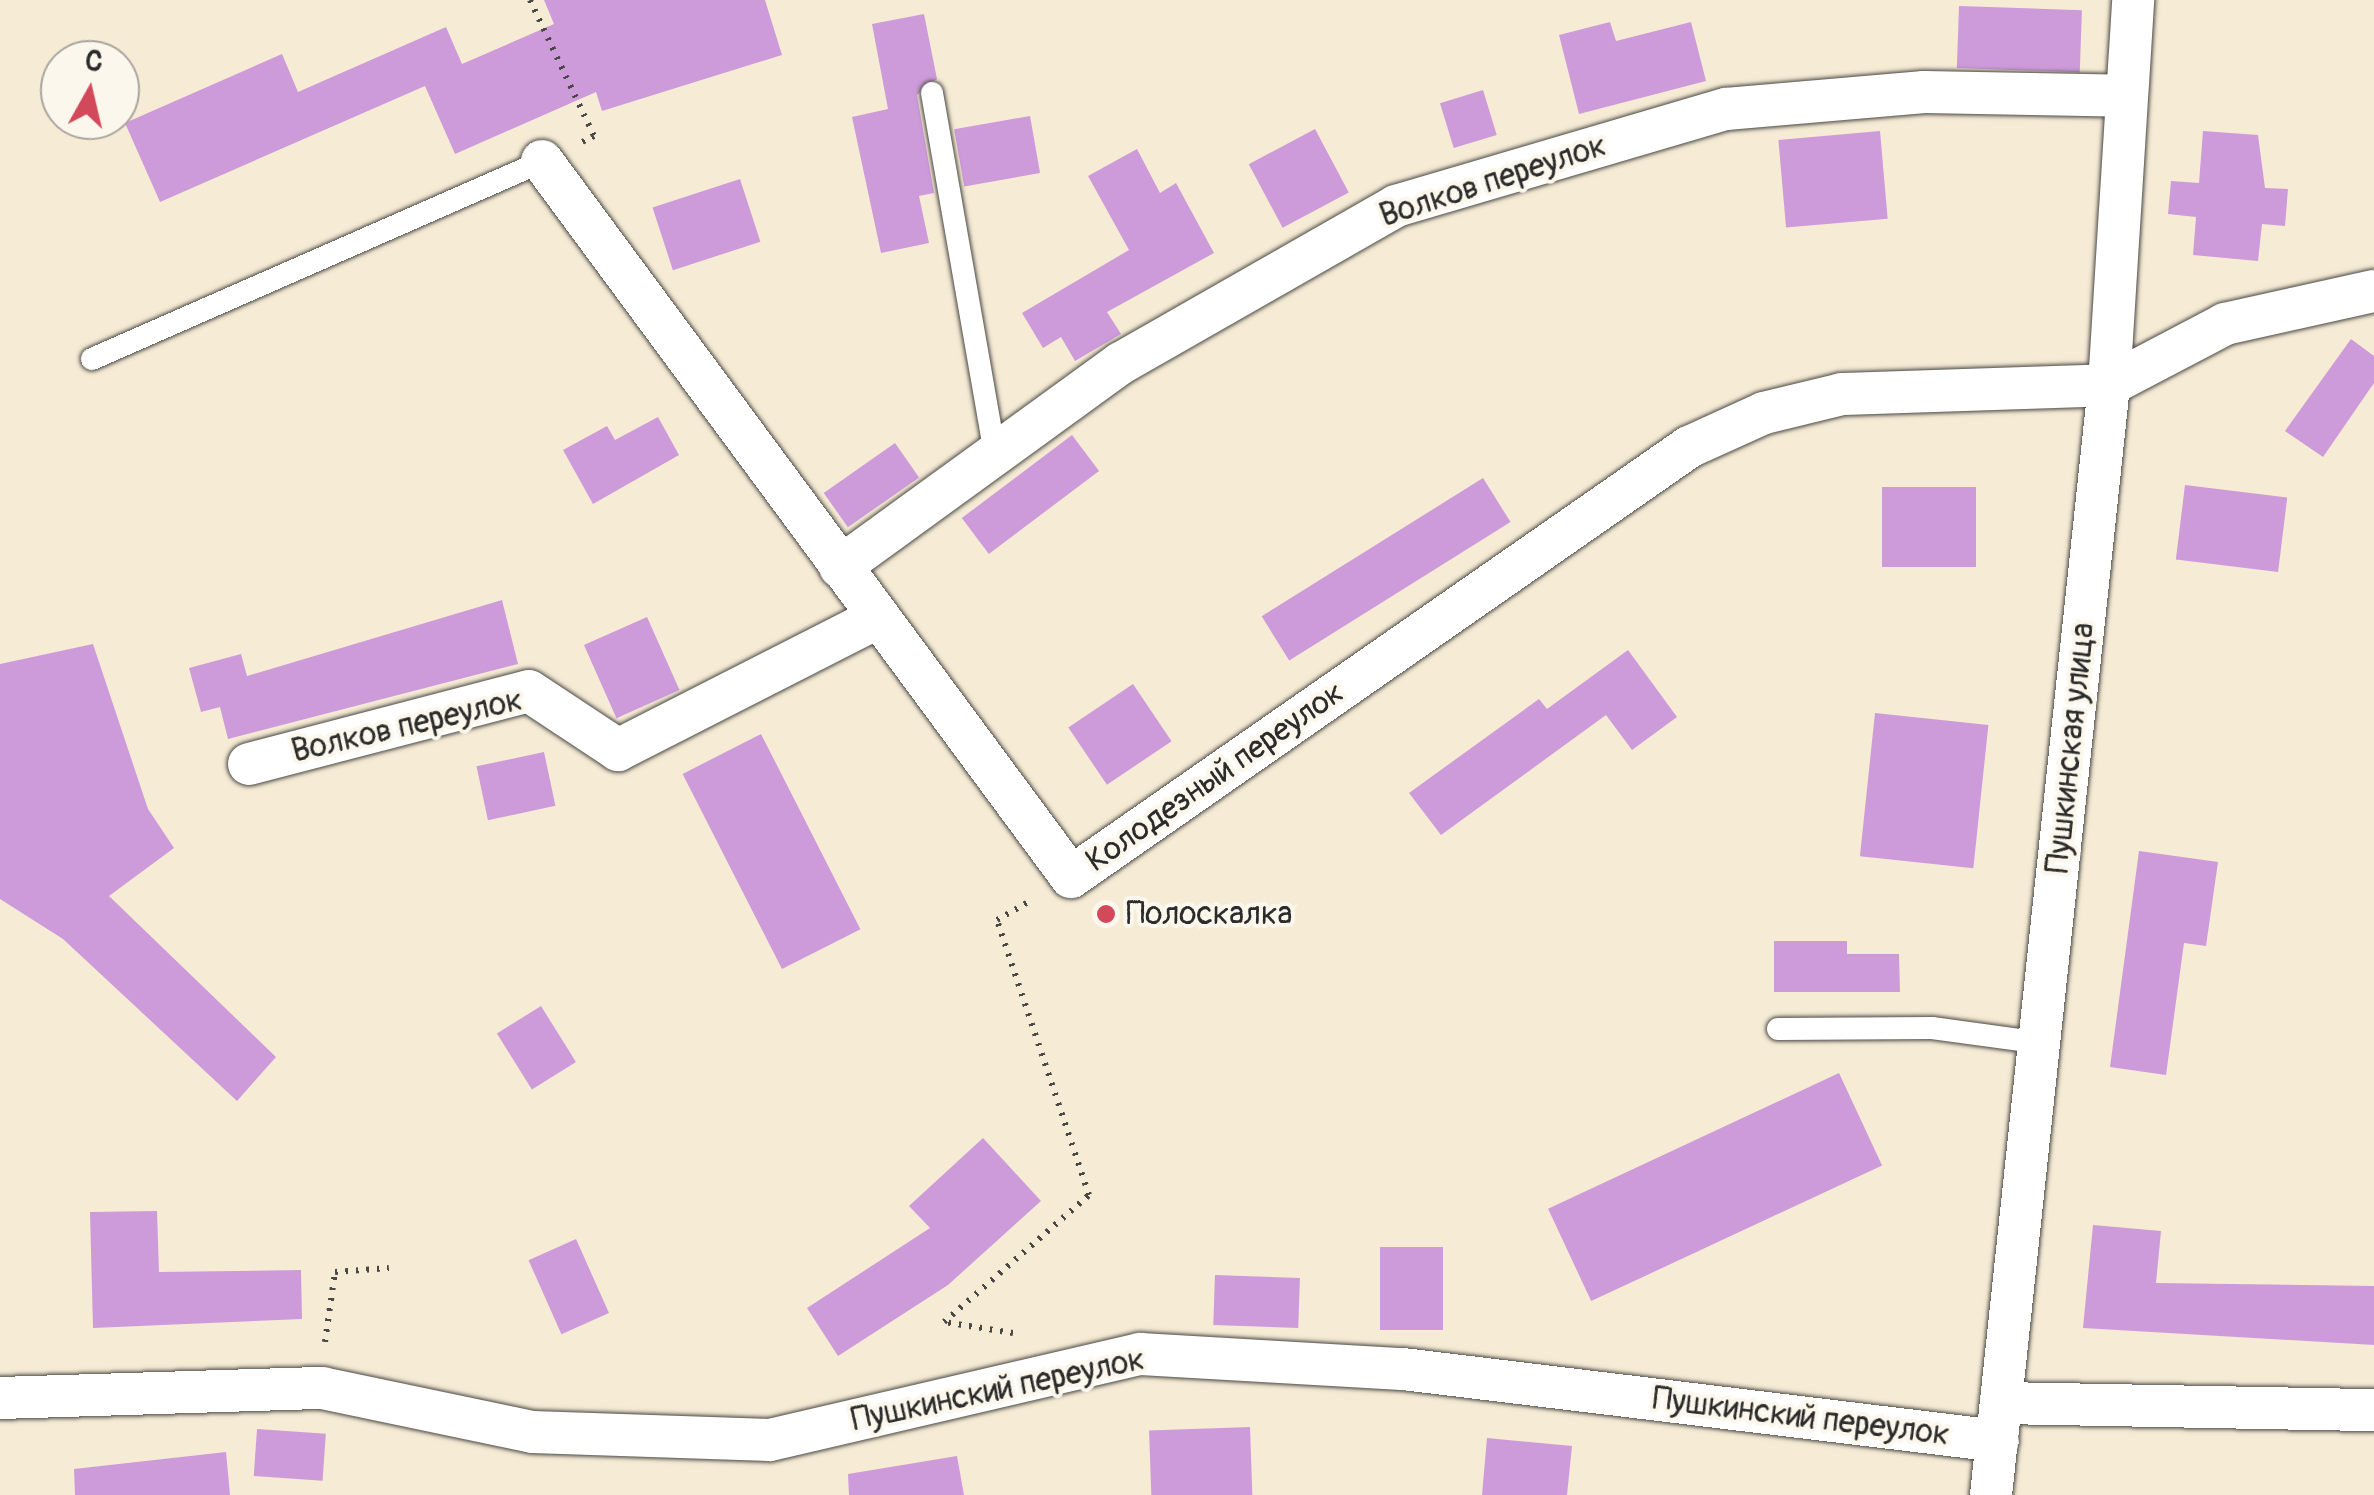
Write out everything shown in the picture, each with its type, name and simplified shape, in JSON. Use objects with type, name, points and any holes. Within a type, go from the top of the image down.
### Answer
[{"type":"street","name":"Пушкинская улица","points":[[1991,1495],[2109,385],[2133,0]]},
{"type":"street","name":"Волков переулок","points":[[840,567],[994,447],[1396,206],[1726,108],[1924,92],[2125,96]]},
{"type":"street","name":"Колодезный переулок","points":[[542,161],[1071,877],[1704,440],[1842,394],[2109,385]]},
{"type":"street","points":[[2109,385],[2225,324],[2374,291]]},
{"type":"street","name":"Волков переулок","points":[[249,764],[529,691],[618,750],[877,618]]},
{"type":"street","name":"Пушкинский переулок","points":[[0,1398],[322,1388],[532,1432],[770,1440],[1140,1354],[1403,1368],[1999,1422],[2374,1410]]},
{"type":"lane","points":[[932,93],[994,447]]},
{"type":"lane","points":[[92,359],[542,161]]},
{"type":"lane","points":[[1778,1029],[1932,1028],[2041,1042]]},
{"type":"path","points":[[530,0],[594,136],[542,161]]},
{"type":"path","points":[[1022,1335],[944,1322],[1089,1195],[997,920],[1071,877]]},
{"type":"path","points":[[322,1388],[335,1272],[389,1268]]},
{"type":"building","points":[[544,0],[765,0],[782,55],[602,111],[596,92],[455,154],[425,86],[160,202],[133,140],[140,140],[140,116],[282,54],[298,92],[446,27],[462,64],[554,24]]},
{"type":"building","points":[[1959,6],[2082,10],[2080,72],[1957,68]]},
{"type":"building","points":[[924,14],[937,79],[917,95],[934,193],[919,196],[929,243],[881,253],[852,117],[888,109],[872,24]]},
{"type":"building","points":[[1610,22],[1616,41],[1691,22],[1706,81],[1579,114],[1559,35]]},
{"type":"building","points":[[1483,90],[1497,135],[1454,148],[1440,103]]},
{"type":"building","points":[[1030,116],[1040,173],[964,186],[954,129]]},
{"type":"building","points":[[1315,129],[1349,193],[1283,228],[1249,164]]},
{"type":"building","points":[[1880,131],[1888,219],[1786,228],[1778,140]]},
{"type":"building","points":[[2203,131],[2258,135],[2265,188],[2288,189],[2285,226],[2262,224],[2258,261],[2193,255],[2196,217],[2168,214],[2171,181],[2199,183]]},
{"type":"building","points":[[1137,149],[1160,193],[1176,183],[1214,253],[1107,312],[1121,334],[1075,361],[1061,337],[1043,348],[1022,313],[1129,250],[1088,176]]},
{"type":"building","points":[[740,179],[760,242],[673,270],[653,207]]},
{"type":"building","points":[[2351,339],[2374,356],[2374,383],[2323,457],[2285,431]]},
{"type":"building","points":[[658,417],[679,455],[593,504],[563,450],[607,426],[615,440]]},
{"type":"building","points":[[1072,435],[1099,471],[989,554],[962,518]]},
{"type":"building","points":[[895,443],[919,477],[848,527],[824,493]]},
{"type":"building","points":[[1483,478],[1511,522],[1289,660],[1262,616]]},
{"type":"building","points":[[2185,485],[2287,498],[2278,572],[2176,559]]},
{"type":"building","points":[[1882,487],[1976,487],[1976,567],[1882,567]]},
{"type":"building","points":[[502,600],[518,664],[228,739],[220,707],[201,712],[189,668],[241,654],[247,676]]},
{"type":"building","points":[[647,617],[680,690],[617,718],[584,645]]},
{"type":"building","points":[[93,644],[148,809],[174,848],[109,896],[276,1057],[237,1101],[63,939],[0,899],[0,664]]},
{"type":"building","points":[[1628,650],[1677,717],[1632,750],[1606,715],[1441,835],[1409,793],[1539,699],[1547,709]]},
{"type":"building","points":[[1133,684],[1172,741],[1107,785],[1068,728]]},
{"type":"building","points":[[1875,713],[1988,725],[1973,868],[1860,856]]},
{"type":"building","points":[[761,734],[860,929],[782,969],[683,774]]},
{"type":"building","points":[[544,752],[555,806],[488,820],[477,766]]},
{"type":"building","points":[[2139,851],[2218,862],[2206,946],[2184,943],[2166,1075],[2110,1067]]},
{"type":"building","points":[[1774,941],[1847,941],[1847,954],[1899,954],[1900,992],[1774,992]]},
{"type":"building","points":[[541,1006],[576,1062],[532,1090],[497,1034]]},
{"type":"building","points":[[1839,1073],[1882,1165],[1591,1301],[1548,1209]]},
{"type":"building","points":[[983,1138],[1041,1201],[948,1285],[838,1356],[807,1308],[930,1228],[909,1206]]},
{"type":"building","points":[[157,1211],[159,1272],[301,1270],[302,1319],[93,1328],[90,1212]]},
{"type":"building","points":[[2093,1225],[2161,1231],[2156,1283],[2374,1286],[2374,1345],[2083,1328]]},
{"type":"building","points":[[576,1239],[609,1313],[561,1334],[528,1260]]},
{"type":"building","points":[[1380,1247],[1443,1247],[1443,1330],[1380,1330]]},
{"type":"building","points":[[1215,1275],[1300,1278],[1298,1328],[1213,1325]]},
{"type":"building","points":[[1250,1427],[1252,1495],[1151,1495],[1149,1431]]},
{"type":"building","points":[[257,1429],[326,1434],[323,1481],[254,1476]]},
{"type":"building","points":[[1487,1438],[1572,1446],[1567,1495],[1482,1495]]},
{"type":"building","points":[[226,1452],[230,1495],[75,1495],[74,1469]]},
{"type":"building","points":[[957,1456],[964,1495],[849,1495],[848,1474]]},
{"type":"place","name":"Полоскалка","points":[[1106,914]]}]
